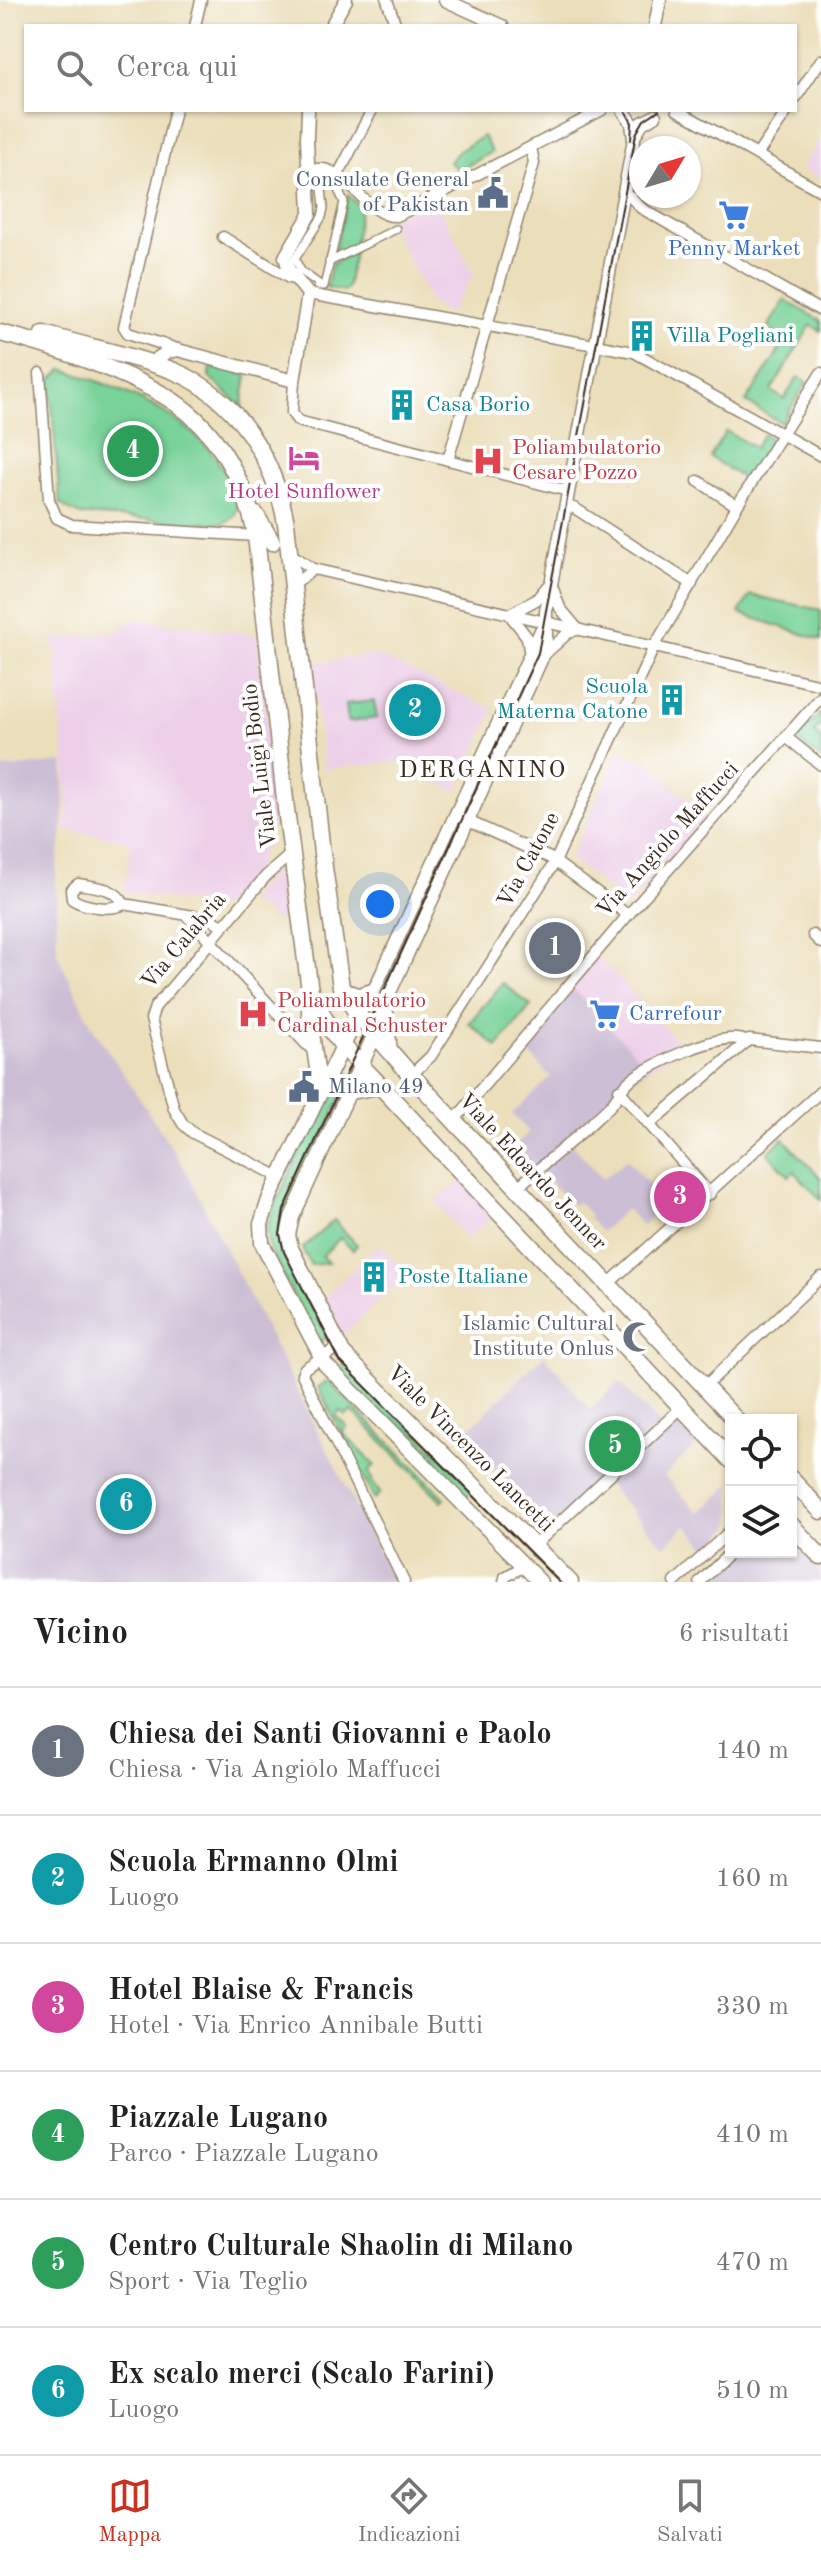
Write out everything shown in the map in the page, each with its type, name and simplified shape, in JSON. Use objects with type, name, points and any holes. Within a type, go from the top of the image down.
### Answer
[{"type":"main road","points":[[0,322],[84,353],[164,396],[192,415],[225,457],[272,542]]},
{"type":"main road","points":[[0,333],[84,353],[156,358],[211,393],[247,430],[266,461],[278,488],[286,523],[322,853],[341,987]]},
{"type":"main road","name":"Viale Luigi Bodio","points":[[242,489],[256,536],[310,991]]},
{"type":"main road","points":[[256,536],[289,553]]},
{"type":"main road","name":"Viale Edoardo Jenner","points":[[341,987],[358,1015],[411,1075],[730,1414]]},
{"type":"main road","points":[[310,991],[342,1045],[725,1454]]},
{"type":"main road","points":[[310,991],[309,1006],[320,1090]]},
{"type":"main road","points":[[280,1177],[358,1015]]},
{"type":"main road","points":[[349,1094],[375,1034]]},
{"type":"main road","name":"Viale Vincenzo Lancetti","points":[[349,1094],[292,1217],[288,1235],[292,1252],[339,1347],[571,1582]]},
{"type":"main road","name":"Viale Vincenzo Lancetti","points":[[280,1177],[263,1218],[262,1243],[321,1358],[540,1582]]},
{"type":"main road","name":"Viale Edoardo Jenner","points":[[586,1306],[607,1285]]},
{"type":"main road","points":[[797,1485],[821,1511]]},
{"type":"main road","points":[[797,1531],[821,1557]]},
{"type":"street","points":[[195,24],[201,0]]},
{"type":"street","points":[[332,24],[346,0]]},
{"type":"street","points":[[387,0],[395,24]]},
{"type":"street","points":[[445,0],[498,24]]},
{"type":"street","points":[[655,24],[660,0]]},
{"type":"street","points":[[797,96],[821,60]]},
{"type":"street","points":[[175,112],[124,325],[128,333],[178,350],[294,381]]},
{"type":"street","points":[[271,268],[285,257],[310,214],[308,112]]},
{"type":"street","points":[[315,288],[324,286],[344,202],[339,192],[340,179],[371,112]]},
{"type":"street","points":[[308,172],[313,169],[326,170],[381,214],[397,216],[598,112]]},
{"type":"street","points":[[624,112],[632,123],[634,136]]},
{"type":"street","points":[[627,112],[638,118],[659,113]]},
{"type":"street","points":[[681,112],[821,191]]},
{"type":"street","points":[[757,155],[787,112]]},
{"type":"street","points":[[635,136],[641,124],[659,113]]},
{"type":"street","points":[[620,213],[615,196],[622,156],[629,146]]},
{"type":"street","points":[[448,460],[534,163],[531,147]]},
{"type":"street","points":[[543,658],[548,639],[545,622],[552,577],[629,164]]},
{"type":"street","points":[[308,172],[313,177],[340,179]]},
{"type":"street","points":[[315,288],[295,259],[322,217],[321,178]]},
{"type":"street","points":[[626,179],[629,192]]},
{"type":"street","points":[[607,281],[621,253],[629,202]]},
{"type":"street","points":[[641,208],[821,311]]},
{"type":"street","points":[[329,262],[396,229]]},
{"type":"street","points":[[223,237],[289,278],[348,302],[634,352],[821,456]]},
{"type":"street","points":[[285,257],[296,279]]},
{"type":"street","points":[[315,288],[294,381],[292,413],[298,421],[568,491]]},
{"type":"street","points":[[150,340],[156,358],[178,350]]},
{"type":"street","points":[[40,373],[49,500],[57,518],[72,525],[256,536]]},
{"type":"street","name":"Via Catone","points":[[411,1075],[431,1056],[555,862],[654,647],[737,506],[821,373]]},
{"type":"street","points":[[698,481],[737,506]]},
{"type":"street","points":[[565,505],[576,509],[692,584]]},
{"type":"street","points":[[226,534],[243,521],[249,509]]},
{"type":"street","points":[[289,553],[313,569],[821,685]]},
{"type":"street","points":[[292,587],[313,569]]},
{"type":"street","points":[[507,614],[538,599],[548,588],[552,577]]},
{"type":"street","points":[[552,577],[552,588],[559,606],[581,629]]},
{"type":"street","points":[[507,614],[524,632],[530,643],[529,650]]},
{"type":"street","points":[[358,1015],[375,988],[529,650],[545,622]]},
{"type":"street","points":[[375,1034],[387,999],[543,658],[548,649],[561,639],[581,629]]},
{"type":"street","points":[[804,681],[817,706]]},
{"type":"street","name":"Via Angiolo Maffucci","points":[[454,1121],[628,915],[817,706],[821,697]]},
{"type":"street","points":[[786,737],[821,765]]},
{"type":"street","points":[[455,815],[555,862],[628,915]]},
{"type":"street","name":"Via Calabria","points":[[280,1177],[190,1130],[181,1122],[173,1105],[151,1015],[266,876],[292,853]]},
{"type":"street","points":[[273,870],[295,879]]},
{"type":"street","points":[[124,904],[120,896],[110,890],[78,884],[71,890],[72,899],[77,903],[112,908],[124,904],[211,919],[223,926]]},
{"type":"street","points":[[186,916],[314,1049]]},
{"type":"street","points":[[341,987],[359,993],[375,988]]},
{"type":"street","points":[[387,999],[392,1053]]},
{"type":"street","points":[[517,1188],[574,1141],[633,1078],[685,1052],[719,1039],[740,1038],[821,1048]]},
{"type":"street","points":[[650,1124],[748,1041]]},
{"type":"street","points":[[349,1094],[384,1088]]},
{"type":"street","points":[[619,1090],[710,1194]]},
{"type":"street","points":[[607,1285],[821,1091]]},
{"type":"street","points":[[704,1387],[821,1277]]},
{"type":"street","points":[[339,1347],[305,1368],[303,1378],[404,1582]]},
{"type":"street","points":[[535,1545],[682,1407]]},
{"type":"street","points":[[675,1582],[725,1536]]},
{"type":"street","points":[[700,1582],[725,1558]]},
{"type":"street","points":[[504,1582],[505,1577],[526,1568]]},
{"type":"shaded area","points":[[821,138],[821,179],[801,168]]},
{"type":"shaded area","points":[[434,198],[474,274],[449,314],[431,303],[390,223],[391,218]]},
{"type":"shaded area","points":[[133,619],[251,634],[257,638],[278,811],[255,872],[224,907],[124,892],[132,841],[64,830],[68,806],[54,639],[116,632]]},
{"type":"shaded area","points":[[375,655],[494,709],[457,791],[395,762],[324,769],[311,663]]},
{"type":"shaded area","points":[[619,751],[652,765],[705,818],[629,905],[570,859]]},
{"type":"shaded area","points":[[63,762],[65,808],[56,875],[57,954],[92,1026],[183,1165],[394,1582],[0,1582],[0,769]]},
{"type":"shaded area","points":[[274,872],[290,877],[298,916],[275,920],[248,900]]},
{"type":"shaded area","points":[[596,955],[684,1048],[649,1068],[570,986]]},
{"type":"shaded area","points":[[570,986],[649,1068],[619,1088],[534,1169],[515,1146],[529,1132],[512,1114],[551,1077],[521,1045]]},
{"type":"shaded area","points":[[573,1145],[603,1179],[627,1159],[666,1204],[642,1225],[626,1209],[601,1232],[578,1202],[574,1205],[565,1198],[539,1170]]},
{"type":"shaded area","points":[[465,1179],[496,1212],[468,1239],[435,1202]]},
{"type":"shaded area","points":[[379,1244],[406,1274],[339,1340],[320,1302]]},
{"type":"shaded area","points":[[544,1355],[590,1409],[619,1382],[660,1424],[553,1526],[462,1436]]},
{"type":"shaded area","points":[[682,1409],[706,1436],[664,1476],[699,1513],[725,1489],[725,1532],[708,1548],[686,1525],[664,1546],[605,1482]]},
{"type":"shaded area","points":[[797,1546],[821,1572],[821,1582],[714,1582],[740,1558],[797,1558]]},
{"type":"green space","points":[[483,136],[492,152],[459,170],[449,162],[459,151]]},
{"type":"green space","points":[[348,195],[360,207],[354,248],[332,260]]},
{"type":"green space","points":[[354,252],[347,288],[343,291],[326,287],[332,264]]},
{"type":"green space","points":[[785,300],[821,321],[821,331],[811,325],[771,391],[784,399],[798,377],[807,382],[781,423],[746,402],[782,346],[769,339],[774,331],[768,327]]},
{"type":"green space","points":[[212,365],[247,375],[242,407],[209,377]]},
{"type":"green space","points":[[63,369],[141,400],[188,429],[223,470],[235,496],[237,510],[233,516],[221,524],[81,515],[60,503],[50,381]]},
{"type":"green space","points":[[726,431],[755,448],[763,434],[772,439],[747,481],[710,457]]},
{"type":"green space","points":[[750,595],[821,610],[821,640],[739,613]]},
{"type":"green space","points":[[374,701],[377,718],[348,722],[346,704]]},
{"type":"green space","points":[[821,713],[821,725],[814,732],[821,739],[821,759],[797,737]]},
{"type":"green space","points":[[454,825],[460,828],[379,1011],[372,1005]]},
{"type":"green space","points":[[503,983],[531,1006],[497,1047],[469,1023]]},
{"type":"green space","points":[[341,1065],[351,1075],[282,1228],[328,1335],[318,1345],[269,1247],[267,1228],[272,1211]]},
{"type":"green space","points":[[783,1138],[821,1178],[821,1200],[794,1171],[789,1176],[768,1153]]},
{"type":"green space","points":[[334,1220],[357,1245],[353,1250],[340,1238],[322,1256],[328,1263],[311,1265],[302,1249]]},
{"type":"green space","points":[[346,1363],[474,1489],[463,1500],[337,1371]]},
{"type":"green space","points":[[328,1381],[445,1498],[442,1501],[352,1411],[346,1416],[340,1411],[336,1416],[347,1427],[342,1432],[375,1465],[369,1471],[380,1493],[374,1499],[318,1387]]},
{"type":"tram line","points":[[626,112],[632,123],[631,136]]},
{"type":"tram line","points":[[559,1582],[340,1361],[284,1252],[280,1234],[284,1210],[538,653],[636,134],[644,120],[656,112]]},
{"type":"place","name":"Consulate General of Pakistan","points":[[493,193]]},
{"type":"place","name":"Penny Market","points":[[734,215]]},
{"type":"place","name":"Villa Pogliani","points":[[642,336]]},
{"type":"place","name":"Casa Borio","points":[[402,405]]},
{"type":"place","name":"Piazzale Lugano","points":[[133,451]]},
{"type":"place","name":"Hotel Sunflower","points":[[304,458]]},
{"type":"place","name":"Poliambulatorio Cesare Pozzo","points":[[488,461]]},
{"type":"place","name":"Scuola Materna Catone","points":[[672,700]]},
{"type":"place","name":"Scuola Ermanno Olmi","points":[[415,710]]},
{"type":"place","name":"Chiesa dei Santi Giovanni e Paolo","points":[[555,948]]},
{"type":"place","name":"Poliambulatorio Cardinal Schuster","points":[[253,1014]]},
{"type":"place","name":"Carrefour","points":[[605,1014]]},
{"type":"place","name":"Milano 49","points":[[304,1087]]},
{"type":"place","name":"Hotel Blaise & Francis","points":[[680,1197]]},
{"type":"place","name":"Poste Italiane","points":[[374,1277]]},
{"type":"place","name":"Islamic Cultural Institute Onlus","points":[[638,1337]]},
{"type":"place","name":"Centro Culturale Shaolin di Milano","points":[[615,1446]]},
{"type":"place","name":"Ex scalo merci (Scalo Farini)","points":[[126,1504]]},
{"type":"district","name":"DERGANINO","points":[[483,771]]}]
